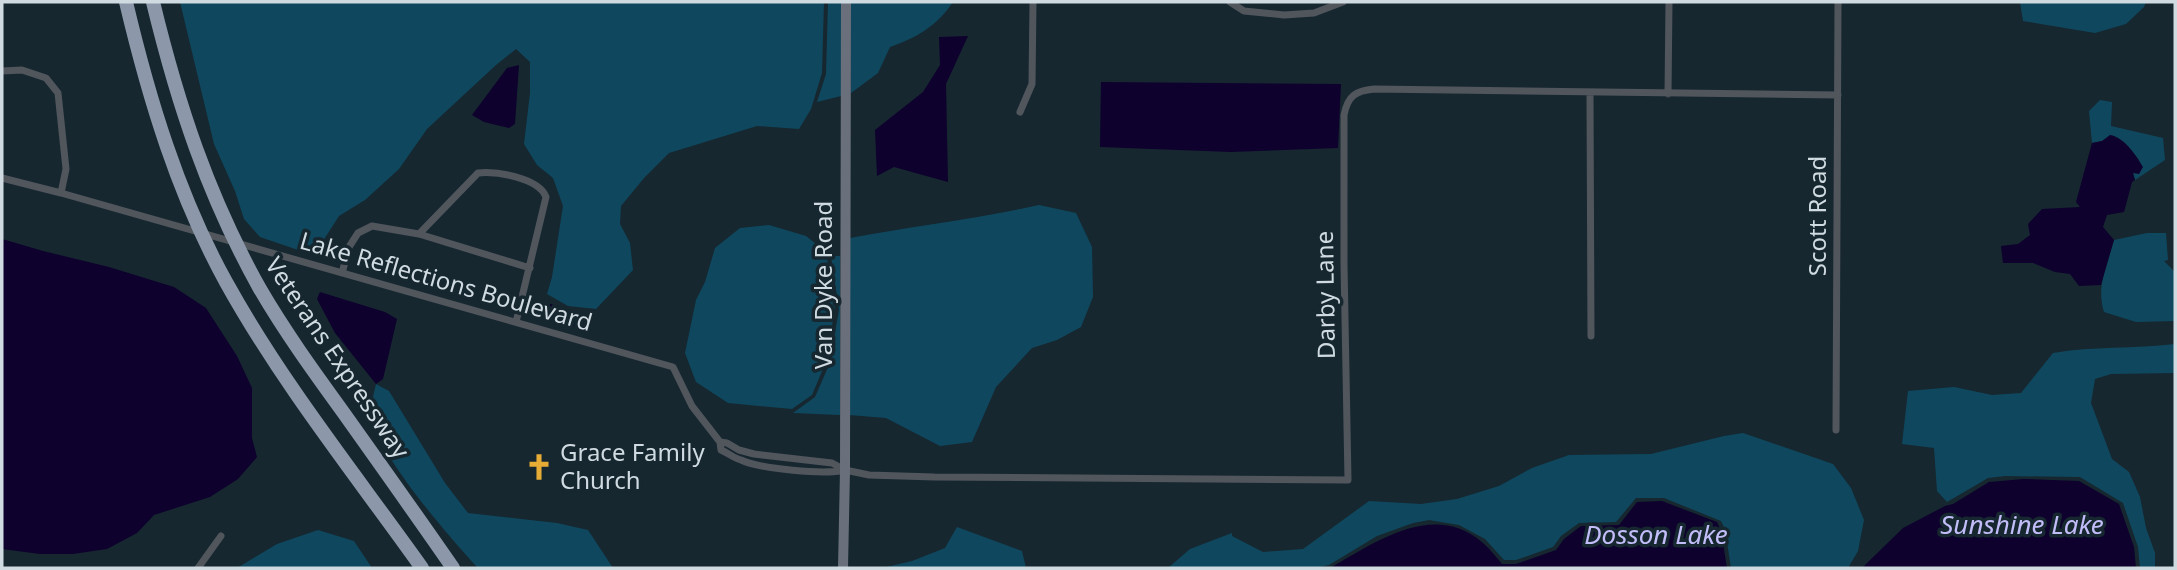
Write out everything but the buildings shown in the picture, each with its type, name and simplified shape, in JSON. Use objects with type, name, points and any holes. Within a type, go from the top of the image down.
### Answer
[{"type":"highway","name":"Veterans Expressway","points":[[126,2],[154,108],[186,196],[225,280],[287,379],[422,568]]},
{"type":"highway","name":"Veterans Expressway","points":[[153,2],[183,115],[201,166],[218,206],[261,289],[294,343],[453,568]]},
{"type":"main road","name":"Van Dyke Road","points":[[843,568],[846,2]]},
{"type":"street","points":[[1020,112],[1032,84],[1033,2]]},
{"type":"street","points":[[1230,2],[1244,11],[1284,15],[1314,13],[1343,2]]},
{"type":"street","points":[[1668,94],[1669,2]]},
{"type":"street","name":"Scott Road","points":[[1836,430],[1838,2]]},
{"type":"street","points":[[2,71],[23,70],[46,78],[58,93],[66,169],[61,193]]},
{"type":"street","name":"Darby Lane","points":[[845,470],[869,475],[934,477],[1348,480],[1344,114],[1346,103],[1352,95],[1374,89],[1838,95]]},
{"type":"street","points":[[1590,93],[1591,336]]},
{"type":"street","points":[[419,234],[478,173],[492,172],[535,184],[544,190],[546,197],[516,322]]},
{"type":"street","name":"Lake Reflections Boulevard","points":[[2,178],[673,367],[692,406],[720,442],[754,454],[832,463],[845,470]]},
{"type":"street","points":[[342,273],[349,247],[358,233],[372,226],[419,234],[530,268]]},
{"type":"street","points":[[198,568],[221,536]]},
{"type":"shaded area","points":[[180,2],[824,2],[822,73],[811,109],[799,129],[757,126],[669,153],[621,206],[620,224],[630,243],[633,270],[596,309],[568,306],[547,294],[563,206],[553,178],[537,165],[524,144],[530,93],[530,62],[516,49],[427,129],[399,169],[365,200],[339,216],[323,241],[301,251],[260,237],[244,219],[214,144]]},
{"type":"shaded area","points":[[828,2],[841,2],[841,96],[817,102],[826,74]]},
{"type":"shaded area","points":[[851,2],[953,2],[940,18],[925,30],[890,47],[878,73],[851,93]]},
{"type":"shaded area","points":[[2020,2],[2146,2],[2126,24],[2095,33],[2023,21]]},
{"type":"shaded area","points":[[2100,100],[2112,102],[2111,126],[2163,138],[2165,160],[2135,180],[2133,173],[2137,172],[2139,160],[2130,149],[2102,141],[2092,143],[2089,111]]},
{"type":"shaded area","points":[[1039,205],[1076,213],[1092,247],[1093,297],[1081,327],[1057,340],[1032,348],[996,387],[972,442],[940,446],[886,418],[849,415],[850,238]]},
{"type":"shaded area","points":[[769,225],[806,236],[826,252],[835,309],[825,364],[812,395],[792,409],[728,403],[696,382],[685,353],[696,300],[705,282],[715,248],[740,228]]},
{"type":"shaded area","points":[[2147,233],[2166,233],[2168,260],[2164,261],[2175,272],[2175,321],[2136,322],[2104,312],[2102,285],[2114,240]]},
{"type":"shaded area","points":[[831,256],[840,256],[840,415],[793,413],[815,397],[829,365],[839,310]]},
{"type":"shaded area","points":[[2175,344],[2175,373],[2111,374],[2095,379],[2091,403],[2112,459],[2129,472],[2140,497],[2146,528],[2155,553],[2155,568],[2140,568],[2138,547],[2123,503],[2080,477],[1988,478],[1947,502],[1937,491],[1934,448],[1902,444],[1908,391],[1954,387],[1992,395],[2021,393],[2053,353]]},
{"type":"shaded area","points":[[376,384],[389,391],[445,483],[468,513],[557,523],[588,530],[613,568],[478,568],[414,492],[384,447],[374,427],[371,411]]},
{"type":"shaded area","points":[[1743,433],[1833,464],[1851,488],[1864,520],[1858,551],[1848,568],[1731,568],[1725,529],[1721,521],[1664,498],[1636,498],[1616,522],[1579,523],[1561,536],[1553,547],[1516,560],[1504,560],[1485,539],[1459,525],[1429,520],[1377,536],[1329,565],[1315,568],[1168,568],[1190,549],[1232,533],[1232,536],[1263,552],[1303,549],[1369,501],[1421,504],[1457,499],[1499,486],[1532,468],[1569,455],[1651,454]]},
{"type":"shaded area","points":[[957,527],[1022,551],[1026,568],[882,568],[912,561],[945,548]]},
{"type":"shaded area","points":[[318,530],[354,541],[372,568],[237,568],[277,544]]},
{"type":"water","points":[[968,36],[946,84],[948,182],[894,167],[877,176],[875,130],[923,92],[940,65],[939,37]]},
{"type":"water","points":[[519,65],[515,124],[509,128],[484,122],[472,115],[507,68]]},
{"type":"water","points":[[1101,82],[1341,84],[1338,148],[1231,152],[1100,147]]},
{"type":"water","points":[[2110,135],[2125,143],[2143,167],[2139,174],[2133,173],[2135,180],[2132,182],[2124,212],[2107,215],[2103,227],[2114,240],[2101,285],[2079,286],[2070,274],[2055,272],[2033,263],[2003,263],[2001,246],[2018,244],[2030,235],[2028,224],[2042,209],[2080,207],[2076,202],[2092,143],[2102,141]]},
{"type":"water","points":[[2,239],[174,287],[206,308],[237,356],[252,388],[252,438],[257,457],[238,479],[210,497],[154,515],[137,533],[107,549],[73,554],[40,554],[2,549]]},
{"type":"water","points":[[320,292],[385,312],[397,319],[383,379],[376,384],[335,333],[317,299]]},
{"type":"water","points":[[551,304],[589,317],[587,328],[575,327],[534,311],[538,306]]},
{"type":"water","name":"Sunshine Lake","points":[[2024,479],[2079,481],[2119,504],[2134,547],[2136,568],[1862,568],[1903,528],[1953,504],[1989,482]]},
{"type":"water","name":"Dosson Lake","points":[[1662,501],[1717,522],[1727,568],[1330,568],[1386,537],[1425,525],[1445,525],[1464,531],[1483,543],[1502,564],[1516,564],[1556,550],[1564,539],[1581,526],[1619,525],[1637,502]]},
{"type":"place","name":"Grace Family Church","points":[[539,467]]}]
